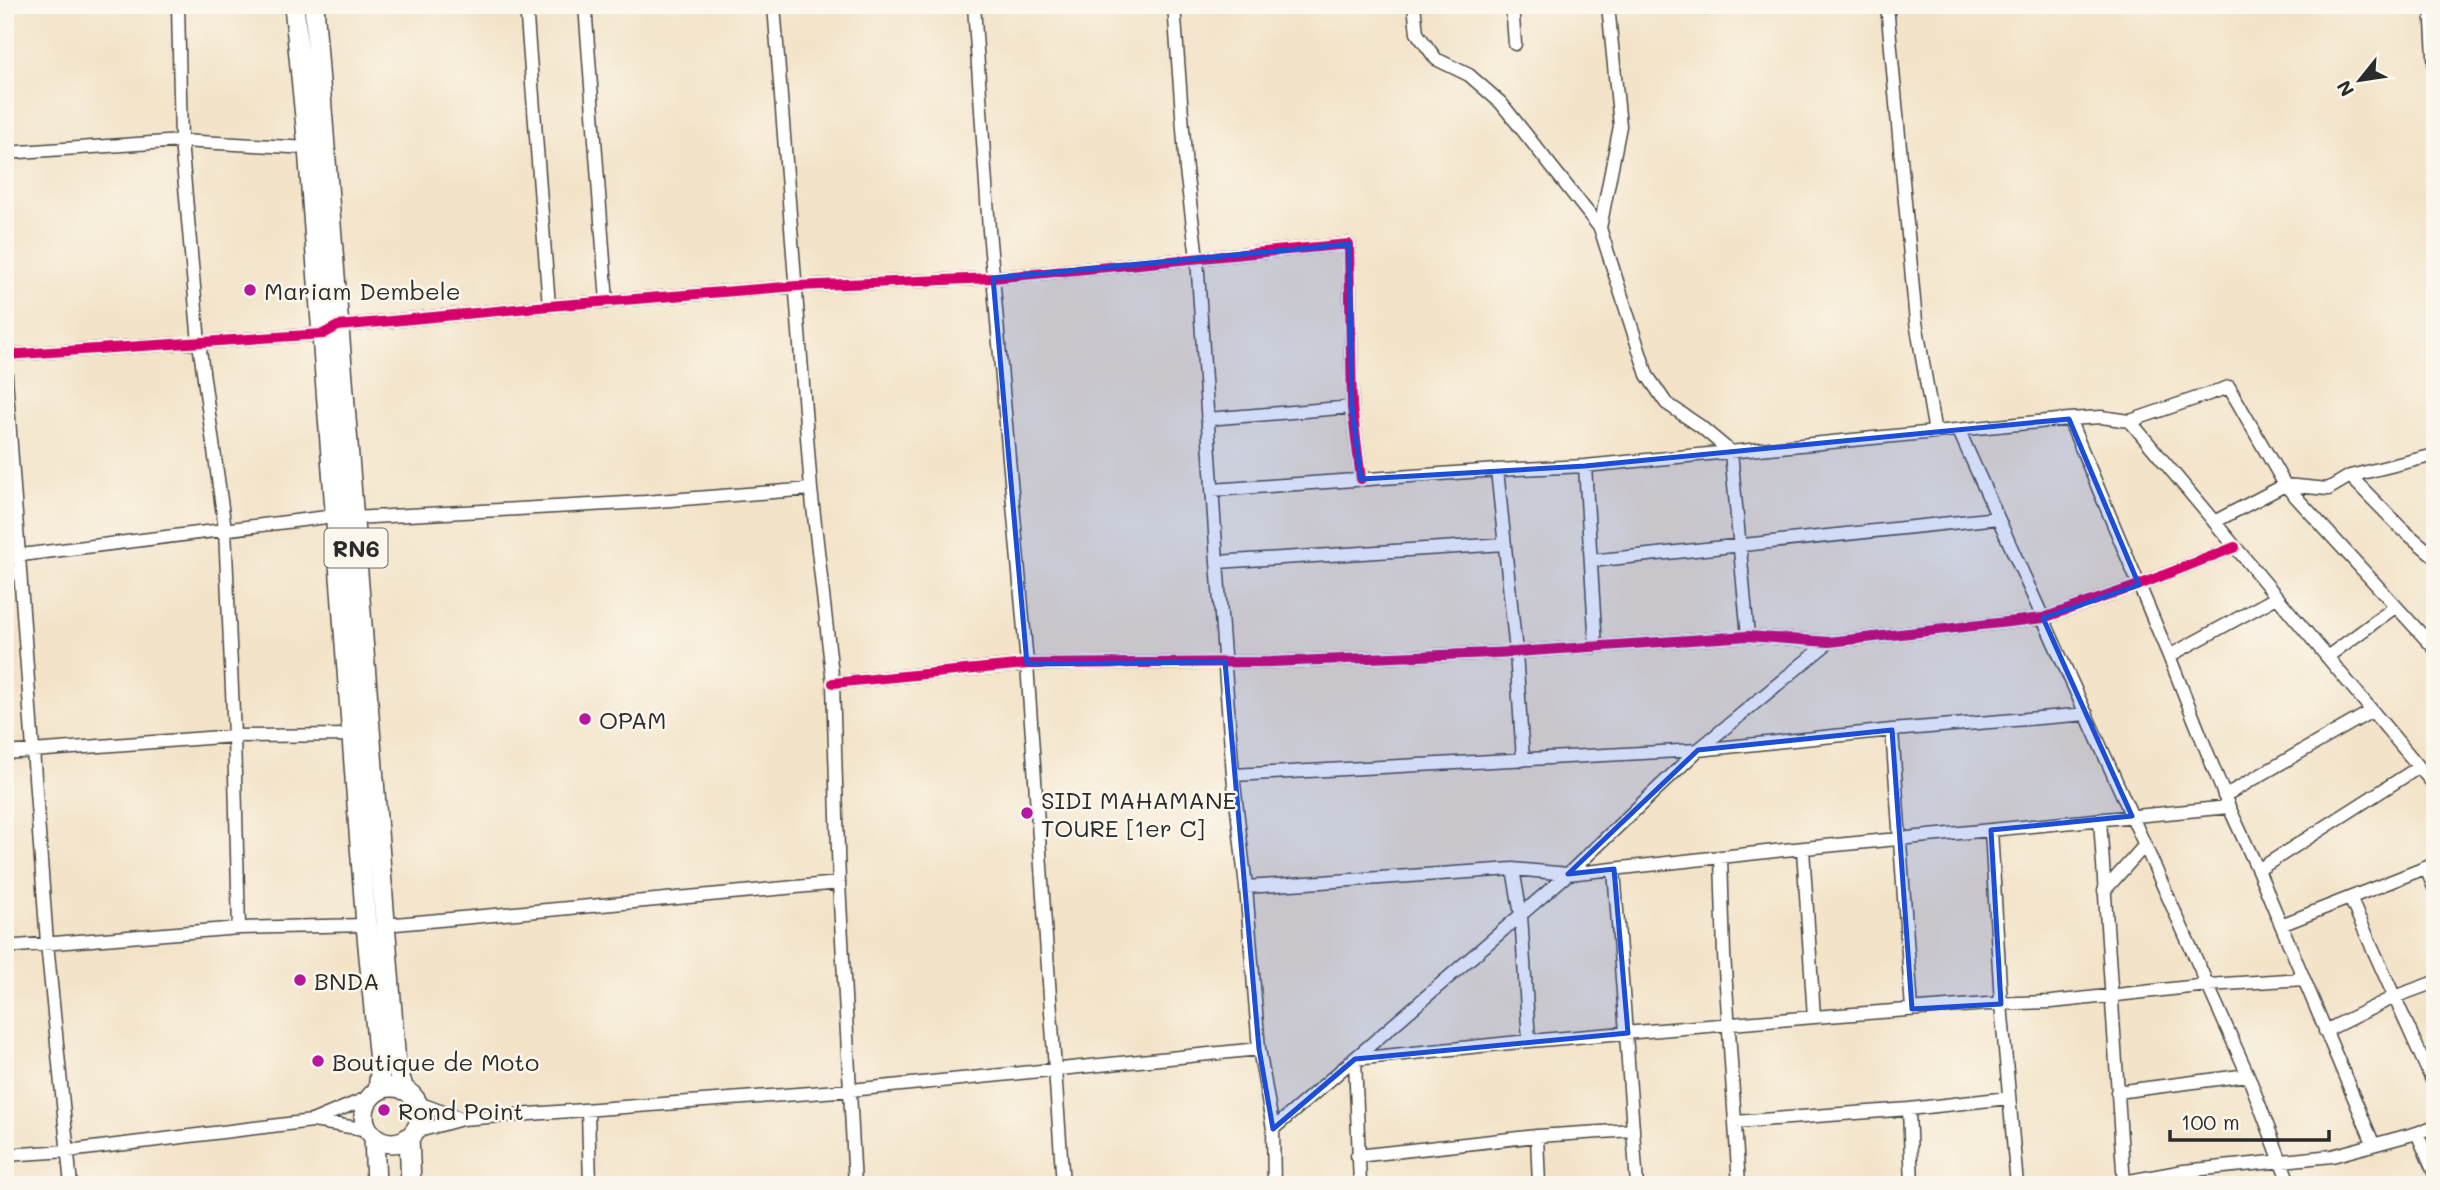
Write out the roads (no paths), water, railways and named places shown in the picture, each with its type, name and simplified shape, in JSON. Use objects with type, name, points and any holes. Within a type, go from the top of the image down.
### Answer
[{"type":"highway","name":"RN6","points":[[294,5],[330,330]]},
{"type":"highway","name":"RN6","points":[[314,5],[330,330],[376,925],[380,1073],[375,1093]]},
{"type":"highway","name":"RN6","points":[[344,517],[353,735],[396,1064],[411,1096]]},
{"type":"highway","points":[[376,1185],[371,1133],[364,1116],[367,1102],[375,1093],[396,1087],[411,1096],[420,1118],[412,1135],[411,1185]]},
{"type":"highway","points":[[371,1133],[388,1143],[396,1143],[412,1135]]},
{"type":"street","points":[[178,5],[181,141],[199,343],[225,529],[239,928]]},
{"type":"street","points":[[526,5],[549,306]]},
{"type":"street","points":[[585,5],[607,302]]},
{"type":"street","points":[[774,5],[811,489],[833,683],[839,883],[855,1185]]},
{"type":"street","points":[[974,5],[993,278],[1027,664],[1063,1185]]},
{"type":"street","points":[[1174,5],[1186,170],[1198,258],[1233,775],[1246,887],[1259,1049],[1272,1129],[1274,1185]]},
{"type":"street","points":[[1414,5],[1417,33],[1436,59],[1469,75],[1501,103],[1600,228],[1647,375],[1666,403],[1700,426],[1731,452],[1748,636]]},
{"type":"street","points":[[1512,5],[1515,44]]},
{"type":"street","points":[[1600,228],[1620,126],[1608,5]]},
{"type":"street","points":[[1887,5],[1916,322],[1934,433]]},
{"type":"street","points":[[2431,5],[2435,73]]},
{"type":"street","points":[[5,153],[181,141],[309,148]]},
{"type":"street","points":[[5,355],[199,343],[549,306],[797,286],[993,278],[1349,244],[1352,407],[1361,479]]},
{"type":"street","points":[[5,363],[47,943],[71,1185]]},
{"type":"street","points":[[1212,490],[1585,466],[2069,419],[2101,417],[2130,421],[2229,387],[2285,485],[2435,649]]},
{"type":"street","points":[[1208,419],[1352,407]]},
{"type":"street","points":[[2069,419],[2169,656],[2226,802],[2258,870],[2373,1143]]},
{"type":"street","points":[[2130,421],[2434,784]]},
{"type":"street","points":[[1959,431],[2248,1075],[2290,1185]]},
{"type":"street","points":[[2214,522],[2285,485],[2328,489],[2350,476],[2435,455]]},
{"type":"street","points":[[1585,466],[1597,647]]},
{"type":"street","points":[[1497,470],[1516,652],[1523,760]]},
{"type":"street","points":[[2350,476],[2401,528],[2435,557]]},
{"type":"street","points":[[5,557],[344,517],[645,502],[811,489]]},
{"type":"street","points":[[1591,561],[1998,518]]},
{"type":"street","points":[[1217,562],[1505,544]]},
{"type":"street","points":[[833,683],[1027,664],[1224,662],[1516,652],[1748,636],[1829,642],[2043,618],[2139,585],[2235,547]]},
{"type":"street","points":[[2169,656],[2277,597]]},
{"type":"street","points":[[2327,657],[2395,607]]},
{"type":"street","points":[[1272,1129],[1568,874],[1698,750],[1829,642]]},
{"type":"street","points":[[1246,887],[1513,869],[1568,874],[2132,816],[2226,802],[2372,711]]},
{"type":"street","points":[[1233,775],[1698,750],[2087,714]]},
{"type":"street","points":[[1892,730],[1912,1009]]},
{"type":"street","points":[[5,753],[234,736],[353,735]]},
{"type":"street","points":[[2258,870],[2419,767]]},
{"type":"street","points":[[2100,819],[2124,1183],[2184,1171],[2332,1156],[2435,1126]]},
{"type":"street","points":[[1991,830],[2001,1004],[2017,1185]]},
{"type":"street","points":[[2104,891],[2145,845]]},
{"type":"street","points":[[1803,849],[1814,1017]]},
{"type":"street","points":[[1721,857],[1739,1185]]},
{"type":"street","points":[[2281,925],[2430,866],[2435,890]]},
{"type":"street","points":[[1513,869],[1521,915],[1529,1041]]},
{"type":"street","points":[[1615,869],[1637,1185]]},
{"type":"street","points":[[5,947],[239,928],[376,925],[839,883]]},
{"type":"street","points":[[2350,898],[2435,1087]]},
{"type":"street","points":[[1355,1059],[1729,1024],[1912,1009],[2052,1002],[2208,985],[2304,979]]},
{"type":"street","points":[[2326,1031],[2394,997],[2435,982]]},
{"type":"street","points":[[412,1135],[462,1119],[851,1090],[1259,1049]]},
{"type":"street","points":[[1355,1059],[1360,1185]]},
{"type":"street","points":[[2118,1092],[2248,1075]]},
{"type":"street","points":[[5,1155],[68,1151],[312,1121],[375,1093]]},
{"type":"street","points":[[411,1096],[462,1119]]},
{"type":"street","points":[[1735,1122],[1909,1109],[2008,1098]]},
{"type":"street","points":[[1909,1109],[1912,1185]]},
{"type":"street","points":[[588,1110],[590,1185]]},
{"type":"street","points":[[312,1121],[371,1133]]},
{"type":"street","points":[[1357,1156],[1536,1136],[1633,1130]]},
{"type":"street","points":[[2417,1133],[2435,1175]]},
{"type":"street","points":[[1536,1136],[1539,1185]]},
{"type":"place","name":"Mariam Dembele","points":[[250,290]]},
{"type":"place","name":"OPAM","points":[[585,719]]},
{"type":"place","name":"SIDI MAHAMANE TOURE [1er C]","points":[[1027,813]]},
{"type":"place","name":"BNDA","points":[[300,980]]},
{"type":"place","name":"Boutique de Moto","points":[[318,1061]]},
{"type":"place","name":"Rond Point","points":[[384,1110]]}]
